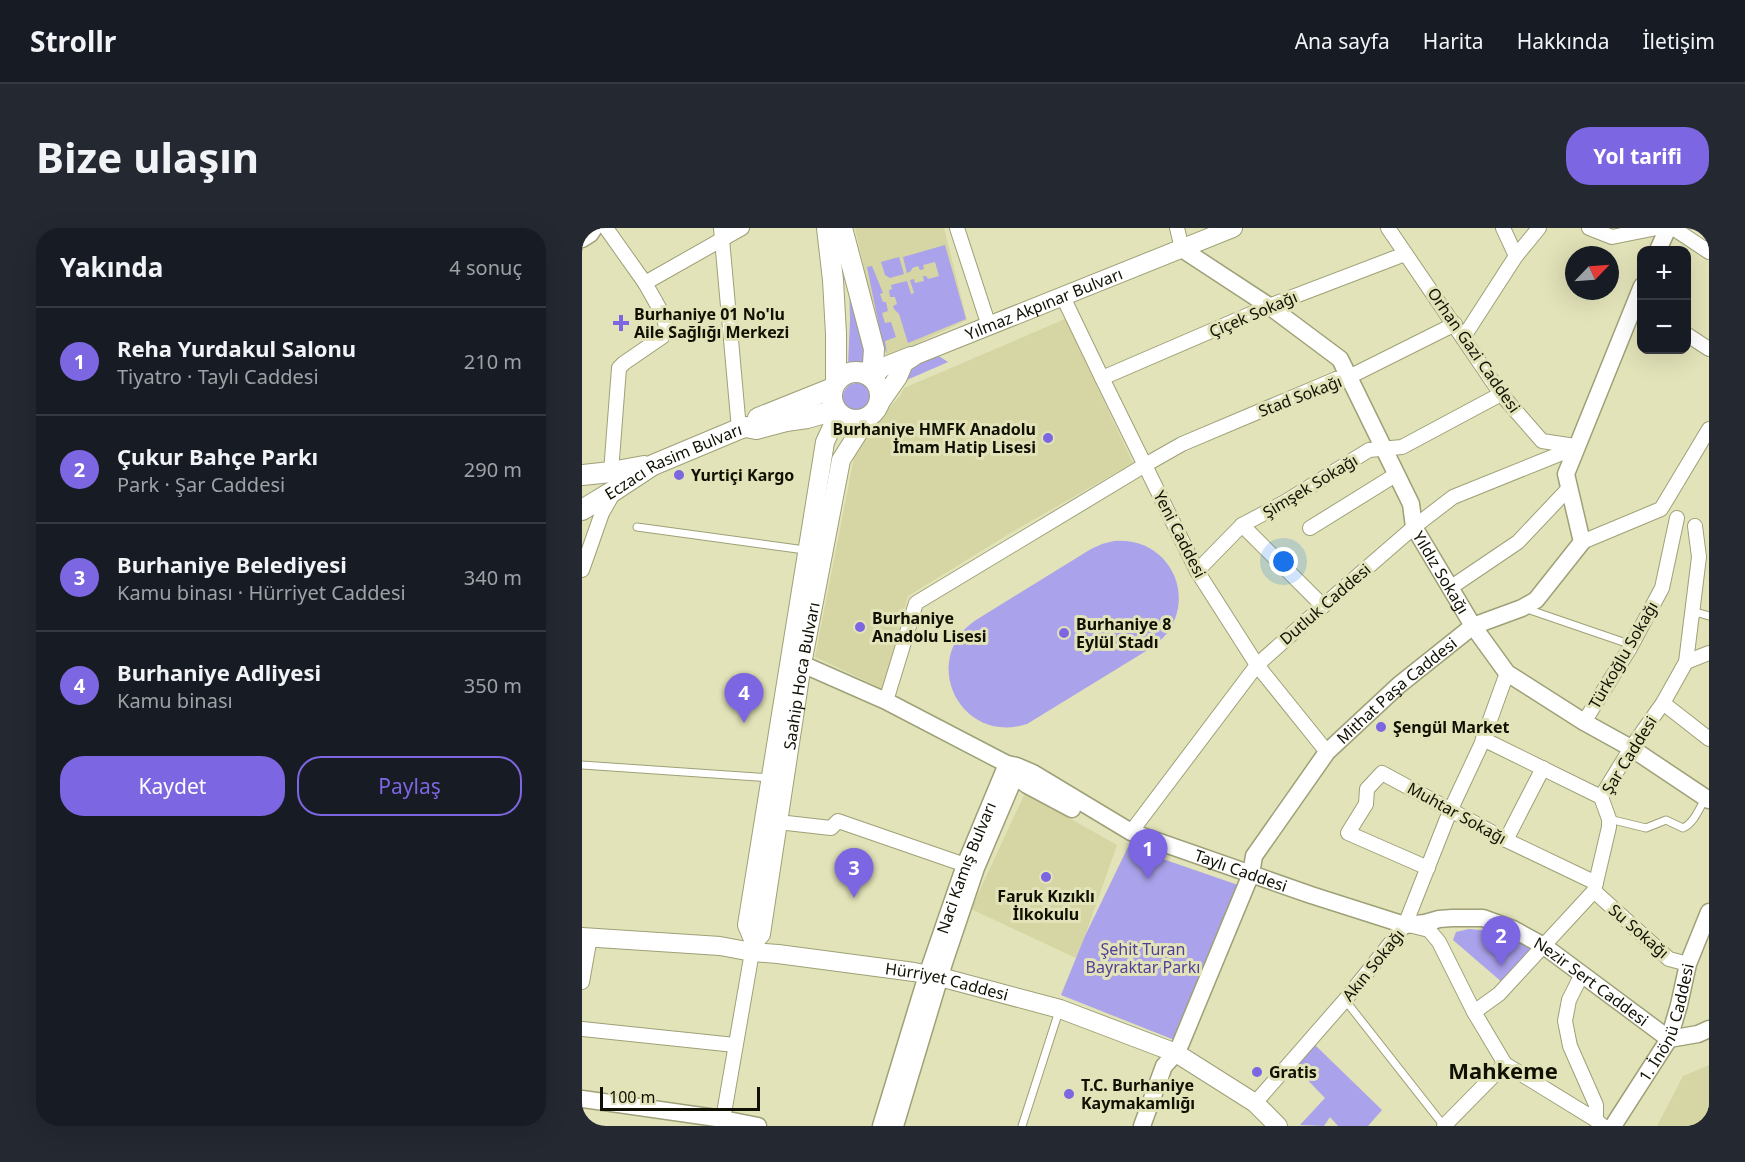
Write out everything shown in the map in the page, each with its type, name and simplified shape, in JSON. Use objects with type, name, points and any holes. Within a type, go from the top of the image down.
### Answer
[{"type":"main road","points":[[742,428],[754,419],[835,385],[840,378],[851,372],[869,376],[876,383],[879,392],[873,411],[862,419],[848,418],[838,411],[832,399],[835,385],[836,334],[827,228]]},
{"type":"main road","points":[[842,228],[874,349],[869,376]]},
{"type":"main road","name":"Yılmaz Akpınar Bulvarı","points":[[873,411],[898,377],[904,363],[916,355],[1233,228]]},
{"type":"main road","points":[[869,376],[883,367],[916,355]]},
{"type":"main road","name":"Eczacı Rasim Bulvarı","points":[[582,510],[613,481],[742,428],[756,429],[838,411]]},
{"type":"main road","name":"Saahip Hoca Bulvarı","points":[[753,947],[747,925],[825,442],[838,411]]},
{"type":"main road","name":"Saahip Hoca Bulvarı","points":[[753,947],[761,934],[802,664],[841,460],[873,411]]},
{"type":"main road","name":"Eczacı Rasim Bulvarı","points":[[583,475],[613,481]]},
{"type":"main road","name":"Hürriyet Caddesi","points":[[586,937],[753,947],[778,954],[933,976],[1060,1009],[1176,1053],[1255,1103],[1278,1126]]},
{"type":"street","points":[[645,283],[722,234],[742,228]]},
{"type":"street","points":[[957,228],[989,326]]},
{"type":"street","points":[[1177,228],[1182,249]]},
{"type":"street","name":"Orhan Gazi Caddesi","points":[[1388,228],[1501,394],[1542,441],[1577,447]]},
{"type":"street","points":[[1503,228],[1516,256]]},
{"type":"street","points":[[1463,338],[1516,256],[1539,228]]},
{"type":"street","points":[[1589,228],[1612,237],[1657,228]]},
{"type":"street","points":[[1660,246],[1668,228]]},
{"type":"street","points":[[1673,228],[1709,252]]},
{"type":"street","points":[[582,570],[613,481],[619,368],[662,337],[666,326],[662,313],[645,283],[596,232]]},
{"type":"street","points":[[722,234],[742,428]]},
{"type":"street","name":"Yıldız Sokağı","points":[[1182,249],[1269,306],[1340,359],[1411,504],[1414,527],[1473,626],[1507,673],[1584,722],[1631,748],[1707,799]]},
{"type":"street","name":"Çiçek Sokağı","points":[[1102,378],[1269,306],[1405,254]]},
{"type":"street","name":"Yeni Caddesi","points":[[1063,297],[1197,572],[1257,665],[1327,752]]},
{"type":"street","points":[[1638,300],[1566,474],[1582,542],[1661,509],[1709,429]]},
{"type":"street","name":"Stad Sokağı","points":[[886,701],[916,603],[1182,444],[1336,379],[1349,377],[1455,324]]},
{"type":"street","points":[[1691,337],[1709,349]]},
{"type":"street","name":"Şimşek Sokağı","points":[[1197,572],[1242,525],[1285,502],[1369,450],[1402,447],[1501,394]]},
{"type":"street","name":"Dutluk Caddesi","points":[[1131,832],[1257,665],[1414,527],[1453,497],[1577,447]]},
{"type":"street","points":[[1310,528],[1397,474]]},
{"type":"street","points":[[1450,588],[1518,542],[1569,488]]},
{"type":"street","points":[[1661,509],[1709,531]]},
{"type":"street","name":"Türkoğlu Sokağı","points":[[1584,722],[1632,645],[1662,588],[1677,518]]},
{"type":"street","points":[[1242,525],[1323,606]]},
{"type":"street","name":"Şar Caddesi","points":[[1474,1012],[1500,994],[1595,887],[1609,827],[1601,797],[1631,748],[1663,703],[1686,662],[1699,557],[1695,526]]},
{"type":"street","name":"Mithat Paşa Caddesi","points":[[1142,1126],[1164,1066],[1176,1053],[1251,874],[1254,856],[1327,752],[1399,685],[1473,626],[1522,608],[1536,600],[1582,542]]},
{"type":"street","points":[[1686,662],[1709,653]]},
{"type":"street","points":[[802,664],[886,701],[1014,769]]},
{"type":"street","name":"Akın Sokağı","points":[[1255,1103],[1345,1000],[1405,925],[1450,811],[1483,739],[1507,673]]},
{"type":"street","points":[[1663,703],[1709,739]]},
{"type":"street","points":[[1483,739],[1601,797]]},
{"type":"street","points":[[1506,840],[1543,768]]},
{"type":"street","name":"Taylı Caddesi","points":[[1014,769],[1027,785],[1108,828],[1131,832],[1311,895],[1405,925]]},
{"type":"street","name":"Naci Kamış Bulvarı","points":[[933,976],[970,866],[1014,769]]},
{"type":"street","name":"Muhtar Sokağı","points":[[1428,868],[1348,833],[1366,804],[1367,789],[1382,773],[1595,887]]},
{"type":"street","points":[[778,822],[831,828],[838,821],[970,866]]},
{"type":"street","name":"Su Sokağı","points":[[1595,887],[1669,959],[1688,964]]},
{"type":"street","name":"1. İnönü Caddesi","points":[[1613,1126],[1669,1039],[1688,964],[1709,912]]},
{"type":"street","name":"Nezir Sert Caddesi","points":[[1405,925],[1439,919],[1483,918],[1513,929],[1544,946],[1669,1039]]},
{"type":"street","points":[[1405,925],[1429,930],[1434,936],[1474,1012],[1505,1064],[1600,1123]]},
{"type":"street","points":[[582,982],[586,937]]},
{"type":"street","points":[[723,1119],[753,947]]},
{"type":"street","points":[[1582,974],[1569,1000],[1565,1021],[1570,1046],[1596,1105],[1600,1123]]},
{"type":"street","points":[[881,1126],[933,976]]},
{"type":"street","points":[[895,1126],[933,976]]},
{"type":"street","points":[[582,1029],[735,1045]]},
{"type":"street","points":[[1669,1039],[1698,1034],[1709,1029]]},
{"type":"street","points":[[1444,1126],[1505,1064]]},
{"type":"street","points":[[582,1099],[692,1121],[723,1119],[758,1126]]},
{"type":"lane","points":[[637,527],[808,550]]},
{"type":"lane","points":[[1522,608],[1632,645]]},
{"type":"lane","points":[[1690,620],[1699,613],[1709,616]]},
{"type":"lane","points":[[582,765],[771,778]]},
{"type":"lane","points":[[1608,819],[1646,828],[1666,820],[1685,828],[1707,799]]},
{"type":"lane","points":[[1345,1000],[1444,1126]]},
{"type":"lane","points":[[1022,1126],[1060,1009]]},
{"type":"shaded area","points":[[855,228],[944,228],[967,320],[888,357],[882,347]]},
{"type":"shaded area","points":[[1065,319],[1133,463],[1019,528],[908,596],[883,689],[815,657],[855,452],[875,423],[900,396],[904,388]]},
{"type":"shaded area","name":"Faruk Kızıklı İlkokulu","points":[[1025,793],[1117,845],[1076,958],[971,909]]},
{"type":"shaded area","points":[[1709,1065],[1709,1126],[1657,1126],[1683,1076]]},
{"type":"green space","points":[[945,245],[966,319],[908,343],[899,314],[893,306],[897,304],[895,297],[890,297],[889,290],[892,289],[891,285],[907,281],[911,294],[914,293],[910,280],[914,279],[915,283],[924,281],[923,276],[928,279],[939,276],[935,262],[923,265],[924,269],[920,270],[918,266],[912,268],[907,273],[903,257]]},
{"type":"green space","points":[[899,257],[904,274],[890,278],[885,275],[881,262]]},
{"type":"green space","points":[[872,266],[883,293],[880,294],[883,302],[886,302],[888,311],[882,313],[885,323],[891,322],[896,337],[885,341],[887,353],[883,345],[867,267]]},
{"type":"green space","points":[[849,277],[871,365],[848,366]]},
{"type":"green space","points":[[937,355],[948,362],[900,383],[912,366]]},
{"type":"green space","points":[[857,383],[867,387],[871,397],[867,407],[857,411],[847,407],[843,397],[847,387]]},
{"type":"green space","name":"Burhaniye 8 Eylül Stadı","points":[[1114,541],[1136,543],[1154,551],[1167,563],[1176,580],[1179,597],[1176,616],[1167,633],[1151,648],[1027,724],[1003,727],[983,723],[966,711],[955,695],[949,676],[950,656],[959,637],[976,620],[1091,549]]},
{"type":"green space","name":"Şehit Turan Bayraktar Parkı","points":[[1128,847],[1241,886],[1177,1041],[1061,995],[1085,936]]},
{"type":"green space","points":[[1469,929],[1504,932],[1532,950],[1503,983],[1453,940],[1456,932]]},
{"type":"green space","points":[[1314,1044],[1382,1110],[1368,1126],[1338,1126],[1330,1117],[1324,1126],[1300,1125],[1325,1098],[1294,1066]]},
{"type":"place","name":"Burhaniye 01 No'lu Aile Sağlığı Merkezi","points":[[621,323]]},
{"type":"place","name":"Burhaniye HMFK Anadolu İmam Hatip Lisesi","points":[[1048,438]]},
{"type":"place","name":"Yurtiçi Kargo","points":[[679,475]]},
{"type":"place","name":"Burhaniye Anadolu Lisesi","points":[[860,627]]},
{"type":"place","name":"Burhaniye 8 Eylül Stadı","points":[[1064,633]]},
{"type":"place","name":"Burhaniye Adliyesi","points":[[744,723]]},
{"type":"place","name":"Şengül Market","points":[[1381,727]]},
{"type":"place","name":"Faruk Kızıklı İlkokulu","points":[[1046,877]]},
{"type":"place","name":"Reha Yurdakul Salonu","points":[[1148,879]]},
{"type":"place","name":"Burhaniye Belediyesi","points":[[854,898]]},
{"type":"place","name":"Çukur Bahçe Parkı","points":[[1501,966]]},
{"type":"place","name":"Gratis","points":[[1257,1072]]},
{"type":"place","name":"T.C. Burhaniye Kaymakamlığı","points":[[1069,1094]]},
{"type":"district","name":"Mahkeme","points":[[1503,1070]]}]
